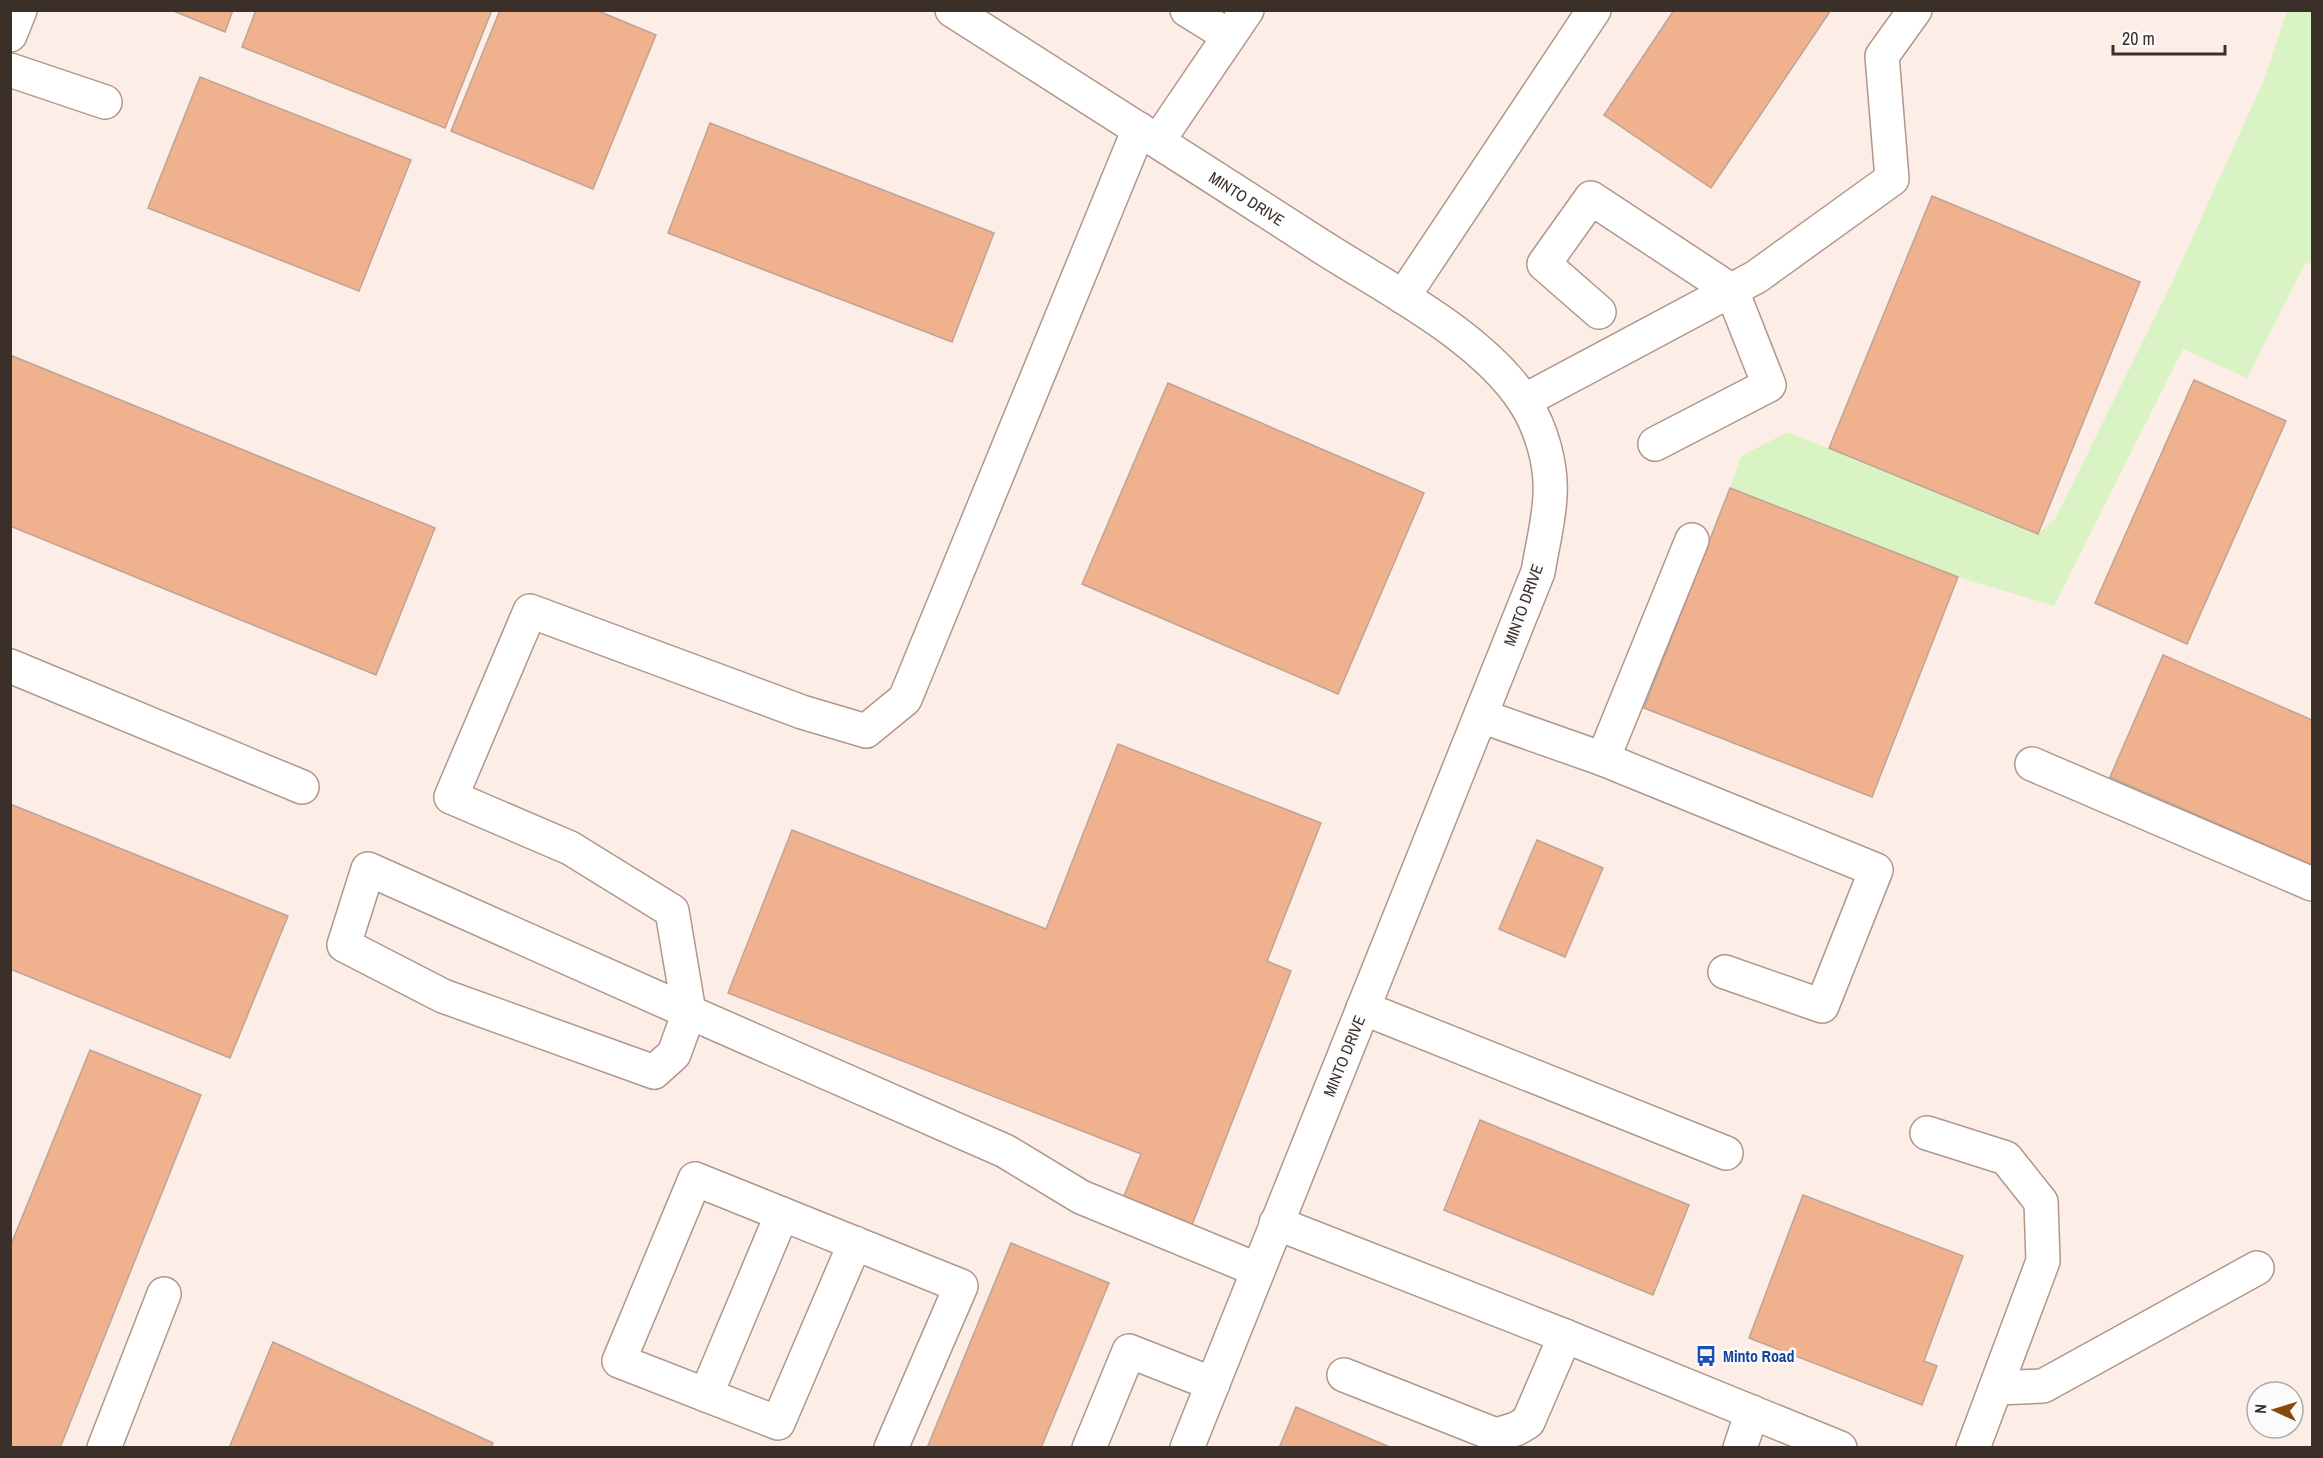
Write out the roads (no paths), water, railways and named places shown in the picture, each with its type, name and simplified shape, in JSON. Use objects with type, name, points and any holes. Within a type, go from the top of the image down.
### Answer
[{"type":"street","points":[[10,35],[21,10]]},
{"type":"street","name":"MINTO DRIVE","points":[[952,10],[1403,297],[1485,355],[1524,401],[1543,444],[1549,470],[1550,495],[1538,572],[1187,1448]]},
{"type":"street","points":[[1187,10],[1238,23],[1149,135],[905,699],[866,731],[802,712],[530,611],[451,796],[570,848],[672,911],[689,1012],[674,1054],[654,1072],[443,996],[344,945],[368,869],[689,1012],[1005,1151],[1082,1197],[1258,1270]]},
{"type":"street","points":[[1403,297],[1594,10]]},
{"type":"street","points":[[1524,401],[1756,277],[1892,179],[1882,56],[1915,10]]},
{"type":"street","points":[[10,69],[105,102]]},
{"type":"street","points":[[1599,312],[1544,264],[1591,198],[1732,291],[1769,385],[1655,444]]},
{"type":"street","points":[[1603,759],[1692,540]]},
{"type":"street","points":[[10,666],[302,787]]},
{"type":"street","points":[[1481,716],[1603,759],[1876,870],[1822,1006],[1725,972]]},
{"type":"street","points":[[2032,764],[2313,884]]},
{"type":"street","points":[[1363,1008],[1726,1153]]},
{"type":"street","points":[[1927,1133],[2007,1158],[2041,1202],[2043,1261],[1973,1448]]},
{"type":"street","points":[[855,1243],[778,1423],[619,1361],[695,1179],[782,1214],[855,1243],[962,1286],[891,1448]]},
{"type":"street","points":[[706,1395],[782,1214]]},
{"type":"street","points":[[1276,1223],[1565,1336],[1830,1446]]},
{"type":"street","points":[[1996,1388],[2043,1386],[2258,1268]]},
{"type":"street","points":[[104,1448],[164,1294]]},
{"type":"street","points":[[1344,1375],[1496,1435],[1516,1429],[1527,1422],[1565,1336]]},
{"type":"street","points":[[1089,1448],[1129,1351],[1213,1384]]},
{"type":"street","points":[[1740,1448],[1752,1412]]},
{"type":"place","name":"Minto Road","points":[[1706,1356]]}]
